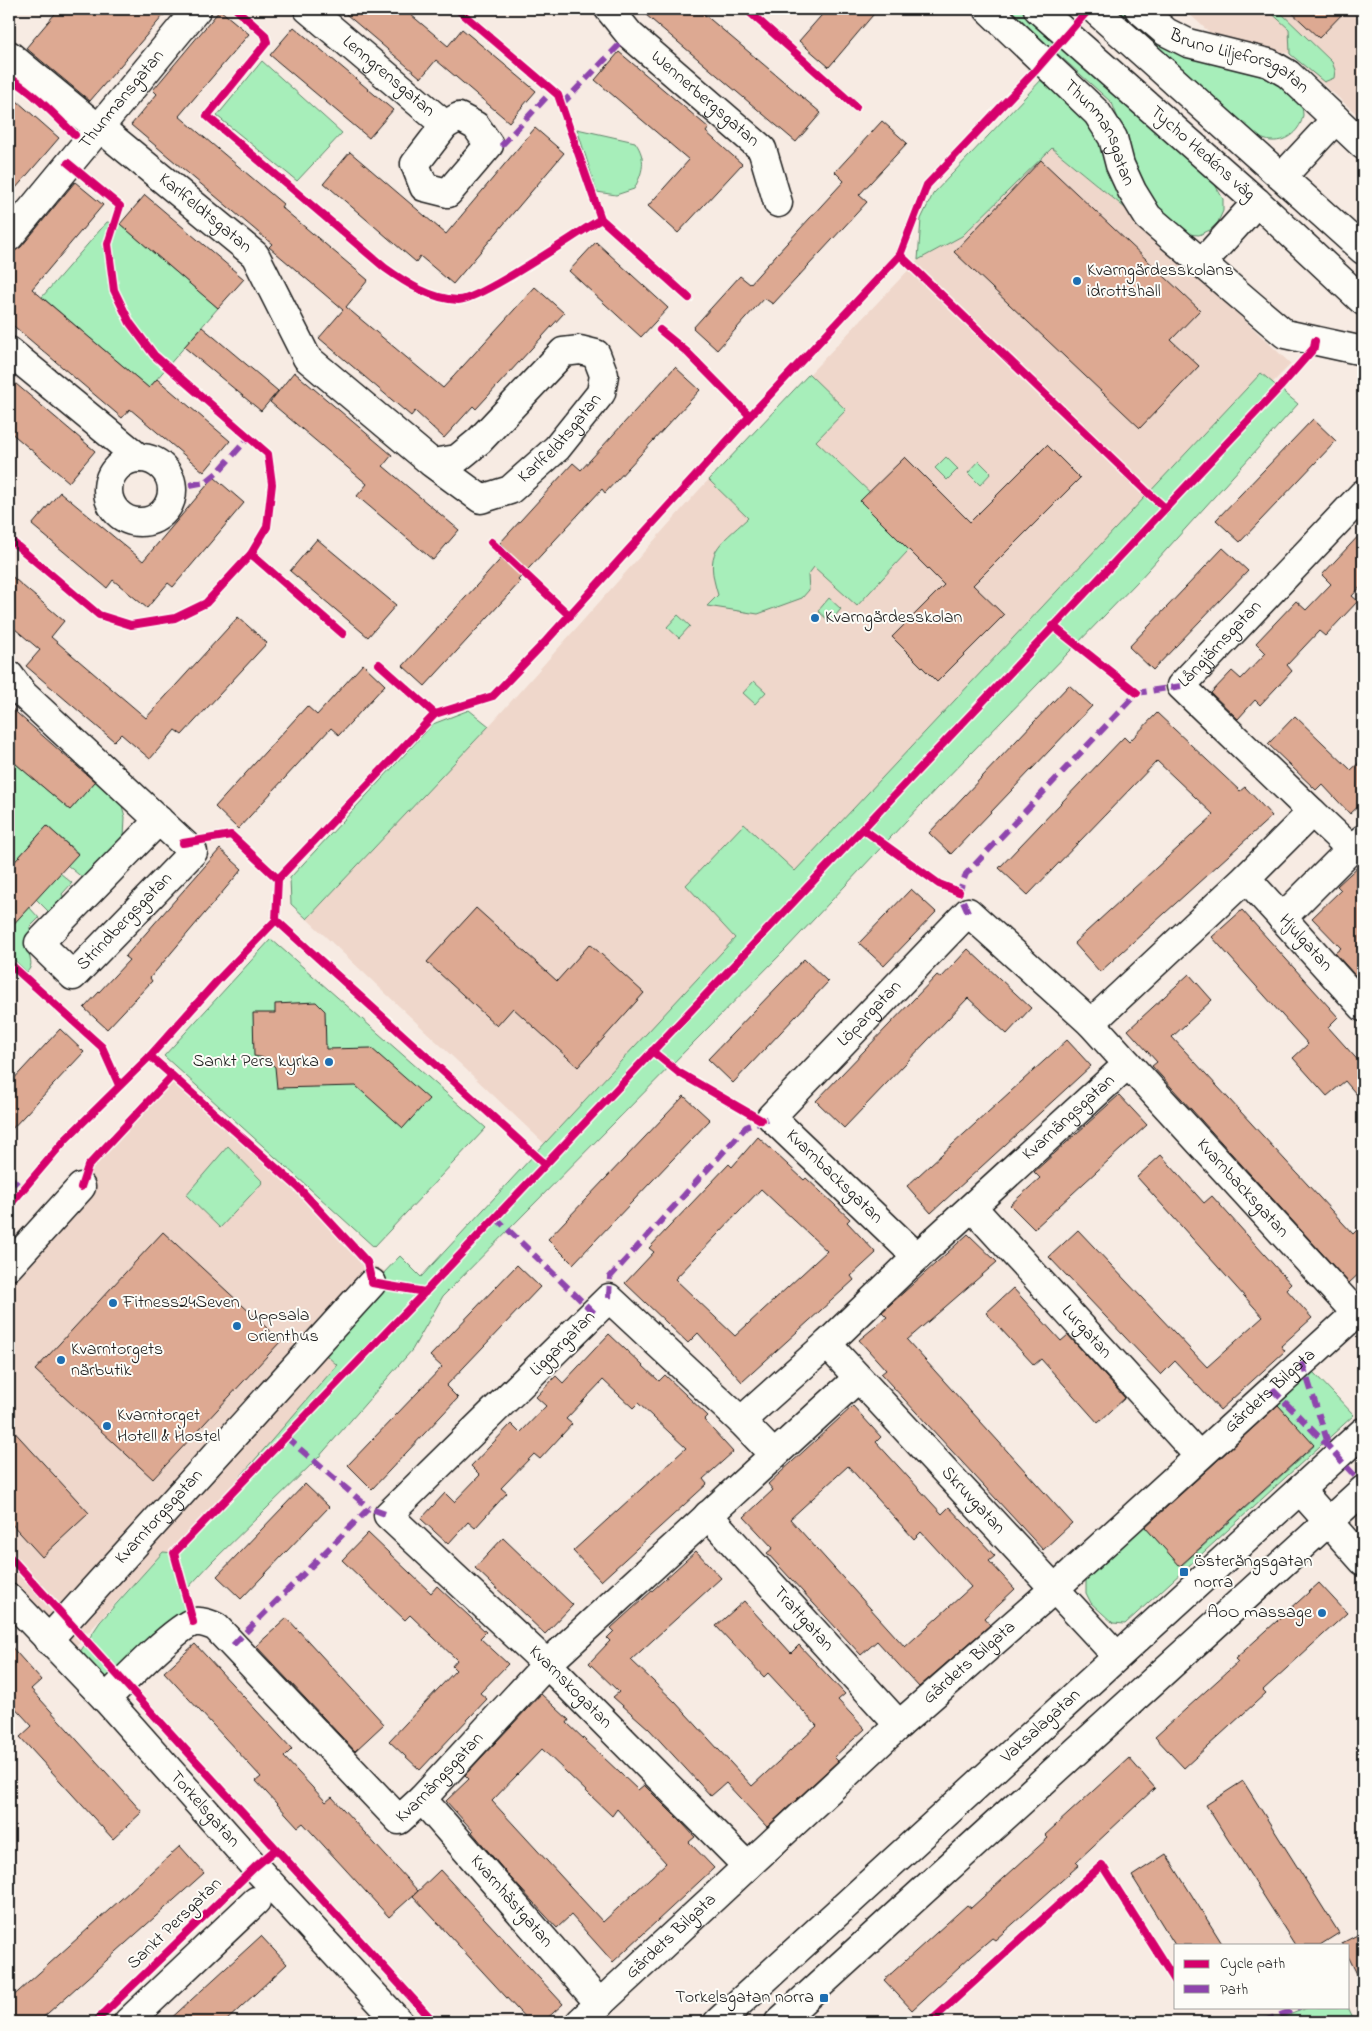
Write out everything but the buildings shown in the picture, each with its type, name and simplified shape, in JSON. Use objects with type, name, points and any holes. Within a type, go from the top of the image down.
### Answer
[{"type":"street","name":"Thunmansgatan","points":[[9,236],[98,126],[197,9]]},
{"type":"street","name":"Lenngrensgatan","points":[[308,9],[445,125]]},
{"type":"street","name":"Wennerbergsgatan","points":[[609,9],[630,35],[762,149],[778,203]]},
{"type":"street","name":"Thunmansgatan","points":[[988,9],[1097,113],[1113,138],[1124,174],[1148,218],[1202,262],[1284,334],[1363,351]]},
{"type":"street","name":"Tycho Hedéns väg","points":[[1038,9],[1257,202],[1363,301]]},
{"type":"street","name":"Tycho Hedéns väg","points":[[1094,9],[1363,250]]},
{"type":"street","name":"Bruno Liljeforsgatan","points":[[1139,9],[1166,32],[1188,43],[1269,63],[1288,74],[1363,145]]},
{"type":"street","name":"Karlfeldtsgatan","points":[[9,55],[255,255],[307,358],[432,463],[481,499],[510,490],[557,448],[601,393],[604,375],[596,354],[580,350],[563,352],[479,441],[457,459],[432,463]]},
{"type":"street","points":[[1282,177],[1336,119]]},
{"type":"street","points":[[1202,262],[1257,202]]},
{"type":"street","points":[[9,351],[139,458]]},
{"type":"street","name":"Långjärnsgatan","points":[[1312,812],[1181,686],[1363,494]]},
{"type":"street","name":"Strindbergsgatan","points":[[9,675],[23,694],[160,820],[193,852],[72,976],[39,943],[160,820]]},
{"type":"street","points":[[1091,1023],[1246,878],[1312,812],[1357,844],[1282,918]]},
{"type":"street","name":"Hjulgatan","points":[[1246,878],[1363,1007]]},
{"type":"street","name":"Löpargatan","points":[[771,1117],[968,912],[1091,1023]]},
{"type":"street","name":"Kvarnängsgatan","points":[[741,1421],[827,1344],[918,1257],[1128,1064],[1091,1023]]},
{"type":"street","name":"Kvarnbacksgatan","points":[[1128,1064],[1360,1310]]},
{"type":"street","name":"Kvarnbacksgatan","points":[[771,1117],[918,1257]]},
{"type":"street","points":[[9,1266],[81,1188]]},
{"type":"street","name":"Lurgatan","points":[[973,1208],[1199,1456]]},
{"type":"street","name":"Kvarntorgsgatan","points":[[48,1640],[372,1283]]},
{"type":"street","name":"Liggargatan","points":[[388,1516],[609,1298],[741,1421]]},
{"type":"street","name":"Gärdets Bilgata","points":[[580,2022],[899,1724],[1053,1590],[1360,1310]]},
{"type":"street","name":"Skruvgatan","points":[[827,1344],[1053,1590],[1117,1656]]},
{"type":"street","name":"Kvarnängsgatan","points":[[106,1699],[137,1667],[184,1627],[193,1622],[204,1622],[216,1627],[400,1820],[422,1799],[547,1664],[858,1378]]},
{"type":"street","points":[[741,1421],[774,1455]]},
{"type":"street","name":"Vaksalagatan","points":[[718,2022],[1363,1432]]},
{"type":"street","points":[[1300,1490],[1363,1561]]},
{"type":"street","points":[[779,2022],[1363,1490]]},
{"type":"street","name":"Trattgatan","points":[[708,1515],[899,1724]]},
{"type":"street","name":"Kvarnskogatan","points":[[388,1516],[547,1664],[747,1866]]},
{"type":"street","name":"Torkelsgatan","points":[[9,1598],[106,1699],[255,1867],[399,2022]]},
{"type":"street","name":"Kvarnhästgatan","points":[[422,1799],[600,2004]]},
{"type":"street","points":[[128,2022],[256,1901]]},
{"type":"shaded area","points":[[1184,9],[1363,9],[1363,120],[1290,54],[1209,32]]},
{"type":"shaded area","name":"Kvarngärdesskolan","points":[[1052,148],[1125,208],[1291,364],[1146,510],[548,1147],[307,919],[489,726],[699,490],[918,260],[962,236]]},
{"type":"shaded area","points":[[172,1076],[299,1188],[367,1262],[425,1292],[174,1553],[163,1552],[72,1650],[9,1583],[9,1266],[81,1187],[88,1166]]},
{"type":"green space","points":[[1008,9],[1020,9],[1214,183],[1223,199],[1223,211],[1218,222],[1210,230],[1199,235],[1184,234],[1166,221],[1146,191],[1112,103]]},
{"type":"green space","points":[[1112,9],[1128,9],[1253,66],[1300,99],[1303,115],[1299,126],[1288,137],[1278,141],[1267,140],[1253,135]]},
{"type":"green space","points":[[1267,9],[1277,9],[1332,62],[1335,70],[1334,78],[1324,82],[1290,54],[1289,29]]},
{"type":"green space","points":[[262,61],[342,133],[297,181],[217,116]]},
{"type":"green space","points":[[1044,77],[1096,126],[1125,208],[1052,148],[962,236],[918,260],[921,219],[933,194]]},
{"type":"green space","points":[[577,129],[635,142],[641,154],[642,166],[640,177],[634,189],[616,195],[597,192]]},
{"type":"green space","points":[[107,222],[120,224],[218,308],[149,388],[42,297]]},
{"type":"green space","points":[[1261,373],[1298,404],[1139,580],[936,789],[785,950],[443,1296],[412,1350],[318,1458],[185,1591],[193,1622],[106,1699],[72,1664],[100,1622],[163,1552],[174,1553],[337,1365],[315,1345],[400,1256],[421,1277],[735,938],[686,885],[744,824],[795,871]]},
{"type":"green space","points":[[809,374],[846,410],[816,441],[919,539],[857,606],[814,567],[808,575],[809,590],[802,598],[758,614],[707,606],[718,595],[712,568],[716,550],[748,518],[709,480]]},
{"type":"green space","points":[[946,457],[958,469],[947,480],[935,468]]},
{"type":"green space","points":[[979,461],[991,473],[980,485],[968,473]]},
{"type":"green space","points":[[829,598],[841,609],[830,622],[818,611]]},
{"type":"green space","points":[[678,615],[690,626],[679,638],[667,627]]},
{"type":"green space","points":[[754,681],[766,692],[755,704],[743,693]]},
{"type":"green space","points":[[469,710],[489,726],[307,919],[291,904],[290,878],[433,724]]},
{"type":"green space","points":[[9,758],[70,810],[96,780],[121,802],[125,817],[124,838],[84,879],[67,865],[78,853],[47,826],[9,868]]},
{"type":"green space","points":[[60,873],[72,883],[62,894],[64,898],[50,913],[36,899]]},
{"type":"green space","points":[[29,907],[39,918],[30,927],[29,952],[31,966],[27,972],[9,955],[9,922],[12,925]]},
{"type":"green space","points":[[271,939],[486,1128],[374,1247],[164,1056]]},
{"type":"green space","points":[[228,1146],[263,1182],[220,1228],[186,1195]]},
{"type":"green space","points":[[1313,1372],[1354,1415],[1125,1624],[1113,1623],[1091,1603],[1086,1593],[1086,1579],[1144,1526],[1181,1566],[1314,1446],[1278,1405]]},
{"type":"green space","points":[[1307,2008],[1347,2008],[1354,2022],[1272,2022]]},
{"type":"marked path","points":[[561,105],[623,41]]},
{"type":"marked path","points":[[501,146],[552,91]]},
{"type":"marked path","points":[[190,485],[206,482],[218,472],[250,436]]},
{"type":"marked path","points":[[968,912],[959,892],[966,874],[1137,693],[1181,686]]},
{"type":"marked path","points":[[609,1298],[610,1277],[746,1127],[771,1117]]},
{"type":"marked path","points":[[9,1176],[23,1190]]},
{"type":"marked path","points":[[495,1217],[594,1313]]},
{"type":"marked path","points":[[1302,1362],[1328,1443]]},
{"type":"marked path","points":[[1272,1389],[1363,1485]]},
{"type":"marked path","points":[[286,1437],[369,1508]]},
{"type":"marked path","points":[[233,1645],[369,1508],[388,1515]]},
{"type":"marked path","points":[[1263,2022],[1298,2008]]},
{"type":"cycle path","points":[[236,9],[265,35],[267,42],[207,116],[385,268],[410,284],[438,297],[458,300],[469,297],[506,279],[601,219]]},
{"type":"cycle path","points":[[457,9],[558,95],[601,219],[689,298]]},
{"type":"cycle path","points":[[746,9],[856,107]]},
{"type":"cycle path","points":[[9,1206],[66,1139],[150,1056],[217,981],[276,920],[278,879],[435,714],[493,696],[546,641],[750,416],[900,255],[927,185],[1035,71],[1089,9]]},
{"type":"cycle path","points":[[9,77],[35,97],[75,135]]},
{"type":"cycle path","points":[[9,539],[99,615],[131,625],[175,618],[206,603],[251,554],[267,527],[272,484],[268,454],[154,355],[130,323],[114,290],[108,244],[120,206],[68,163]]},
{"type":"cycle path","points":[[900,255],[1165,508]]},
{"type":"cycle path","points":[[660,330],[687,352],[750,416]]},
{"type":"cycle path","points":[[193,1622],[174,1553],[425,1292],[1280,387],[1314,348],[1315,341]]},
{"type":"cycle path","points":[[491,542],[570,616]]},
{"type":"cycle path","points":[[251,554],[343,634]]},
{"type":"cycle path","points":[[1053,626],[1137,693]]},
{"type":"cycle path","points":[[379,664],[435,714]]},
{"type":"cycle path","points":[[863,829],[939,884],[959,892]]},
{"type":"cycle path","points":[[183,843],[231,835],[278,879]]},
{"type":"cycle path","points":[[276,920],[545,1164]]},
{"type":"cycle path","points":[[9,963],[102,1047],[119,1085]]},
{"type":"cycle path","points":[[652,1051],[678,1072],[761,1120]]},
{"type":"cycle path","points":[[150,1056],[299,1188],[367,1262],[372,1283],[425,1292]]},
{"type":"cycle path","points":[[81,1187],[88,1166],[172,1076]]},
{"type":"cycle path","points":[[9,1556],[434,2022]]},
{"type":"cycle path","name":"Sankt Persgatan","points":[[95,2022],[276,1849]]},
{"type":"cycle path","points":[[930,2022],[1102,1865],[1174,1979]]},
{"type":"place","name":"Kvarngärdesskolans idrottshall","points":[[1077,281]]},
{"type":"place","name":"Kvarngärdesskolan","points":[[815,618]]},
{"type":"place","name":"Sankt Pers kyrka","points":[[329,1062]]},
{"type":"place","name":"Fitness24Seven","points":[[113,1303]]},
{"type":"place","name":"Uppsala Orienthus","points":[[237,1326]]},
{"type":"place","name":"Kvarntorgets närbutik","points":[[61,1360]]},
{"type":"place","name":"Kvarntorget Hotell & Hostel","points":[[107,1426]]},
{"type":"place","name":"Österängsgatan norra","points":[[1184,1572]]},
{"type":"place","name":"AoO massage","points":[[1322,1613]]},
{"type":"place","name":"Torkelsgatan norra","points":[[824,1998]]}]
